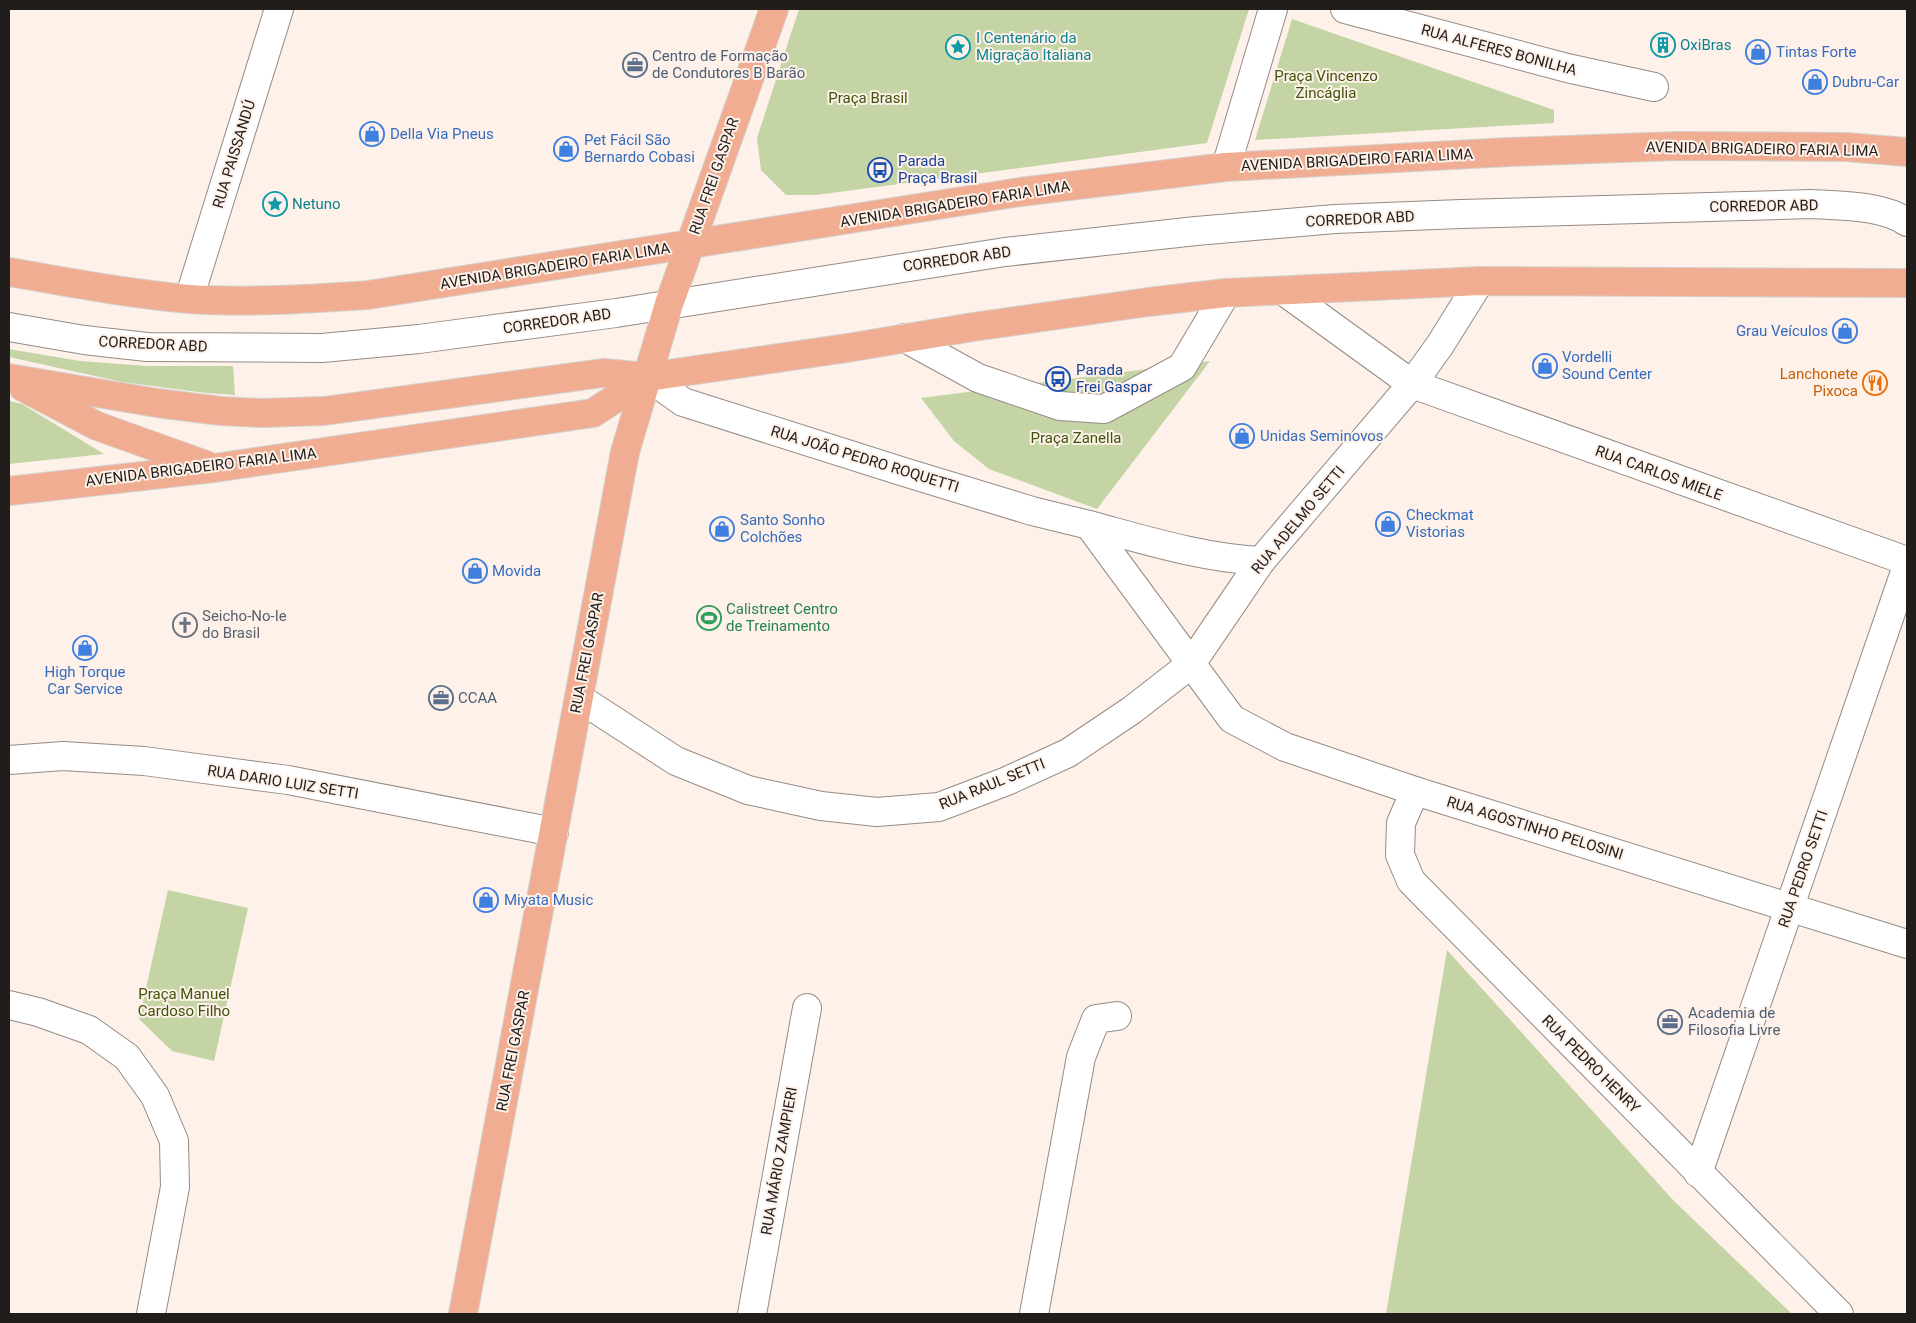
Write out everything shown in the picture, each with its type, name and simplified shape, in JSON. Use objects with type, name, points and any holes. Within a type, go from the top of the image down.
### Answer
[{"type":"main road","name":"RUA FREI GASPAR","points":[[463,1314],[625,452],[669,304],[774,9]]},
{"type":"main road","name":"AVENIDA BRIGADEIRO FARIA LIMA","points":[[9,272],[98,287],[189,299],[278,301],[368,295],[1020,192],[1226,167],[1509,152],[1678,146],[1846,147],[1907,152]]},
{"type":"main road","name":"AVENIDA BRIGADEIRO FARIA LIMA","points":[[9,379],[220,412],[324,411],[603,373],[648,377],[973,327],[1226,293],[1284,292],[1480,281],[1907,283]]},
{"type":"main road","name":"AVENIDA BRIGADEIRO FARIA LIMA","points":[[9,491],[214,468],[593,413],[648,377]]},
{"type":"main road","points":[[9,379],[58,407],[97,426],[214,468]]},
{"type":"street","name":"RUA PAISSANDÚ","points":[[189,299],[279,9]]},
{"type":"street","points":[[1226,167],[1273,9]]},
{"type":"street","name":"RUA ALFERES BONILHA","points":[[1345,9],[1567,68],[1654,87]]},
{"type":"street","name":"CORREDOR ABD","points":[[9,327],[84,340],[147,347],[322,348],[419,339],[669,304],[1006,252],[1089,242],[1335,219],[1812,204],[1848,206],[1896,214],[1907,222]]},
{"type":"street","name":"RUA ADELMO SETTI","points":[[1191,664],[1261,561],[1412,384],[1440,345],[1480,281]]},
{"type":"street","points":[[1284,292],[1412,384]]},
{"type":"street","points":[[905,338],[978,378],[1060,406],[1104,409],[1182,367],[1226,293]]},
{"type":"street","name":"RUA JOÃO PEDRO ROQUETTI","points":[[648,377],[683,402],[904,472],[1032,510],[1184,550],[1232,560],[1261,561]]},
{"type":"street","name":"RUA CARLOS MIELE","points":[[1412,384],[1907,561]]},
{"type":"street","points":[[1088,525],[1191,664]]},
{"type":"street","name":"RUA PEDRO SETTI","points":[[1698,1173],[1907,566]]},
{"type":"street","name":"RUA RAUL SETTI","points":[[579,698],[676,761],[748,790],[820,806],[877,812],[939,808],[1068,753],[1132,710],[1191,664]]},
{"type":"street","name":"RUA AGOSTINHO PELOSINI","points":[[1191,664],[1232,719],[1285,747],[1415,791],[1790,906],[1907,944]]},
{"type":"street","name":"RUA DARIO LUIZ SETTI","points":[[9,760],[63,756],[144,761],[288,780],[554,832]]},
{"type":"street","name":"RUA PEDRO HENRY","points":[[1415,791],[1401,823],[1400,855],[1411,882],[1839,1314]]},
{"type":"street","points":[[9,1006],[38,1012],[89,1030],[126,1057],[155,1096],[174,1141],[175,1187],[151,1314]]},
{"type":"street","name":"RUA MÁRIO ZAMPIERI","points":[[752,1314],[807,1008]]},
{"type":"street","points":[[1034,1314],[1082,1057],[1096,1019],[1117,1016]]},
{"type":"green space","name":"Praça Brasil","points":[[799,9],[1249,9],[1207,143],[816,195],[786,195],[761,170],[757,138]]},
{"type":"green space","name":"Praça Vincenzo Zincáglia","points":[[1292,19],[1554,110],[1554,123],[1255,140]]},
{"type":"green space","points":[[9,349],[80,361],[147,366],[233,366],[235,395],[122,382],[9,357]]},
{"type":"green space","name":"Praça Zanella","points":[[1210,361],[1097,509],[989,469],[954,441],[921,398]]},
{"type":"green space","points":[[9,401],[22,404],[104,454],[9,464]]},
{"type":"green space","name":"Praça Manuel Cardoso Filho","points":[[168,890],[248,908],[214,1061],[172,1051],[139,1019]]},
{"type":"green space","points":[[1447,950],[1674,1201],[1792,1314],[1386,1314]]},
{"type":"place","name":"OxiBras","points":[[1663,45]]},
{"type":"place","name":"I Centenário da Migração Italiana","points":[[958,47]]},
{"type":"place","name":"Tintas Forte","points":[[1758,52]]},
{"type":"place","name":"Centro de Formação de Condutores B Barão","points":[[635,65]]},
{"type":"place","name":"Dubru-Car","points":[[1815,82]]},
{"type":"place","name":"Della Via Pneus","points":[[372,134]]},
{"type":"place","name":"Pet Fácil São Bernardo Cobasi","points":[[566,149]]},
{"type":"place","name":"Parada Praça Brasil","points":[[880,170]]},
{"type":"place","name":"Netuno","points":[[275,204]]},
{"type":"place","name":"Grau Veículos","points":[[1845,331]]},
{"type":"place","name":"Vordelli Sound Center","points":[[1545,366]]},
{"type":"place","name":"Parada Frei Gaspar","points":[[1058,379]]},
{"type":"place","name":"Lanchonete Pixoca","points":[[1875,383]]},
{"type":"place","name":"Unidas Seminovos","points":[[1242,436]]},
{"type":"place","name":"Checkmat Vistorias","points":[[1388,524]]},
{"type":"place","name":"Santo Sonho Colchões","points":[[722,529]]},
{"type":"place","name":"Movida","points":[[475,571]]},
{"type":"place","name":"Calistreet Centro de Treinamento","points":[[709,618]]},
{"type":"place","name":"Seicho-No-Ie do Brasil","points":[[185,625]]},
{"type":"place","name":"High Torque Car Service","points":[[85,648]]},
{"type":"place","name":"CCAA","points":[[441,698]]},
{"type":"place","name":"Miyata Music","points":[[486,900]]},
{"type":"place","name":"Academia de Filosofia Livre","points":[[1670,1022]]}]
